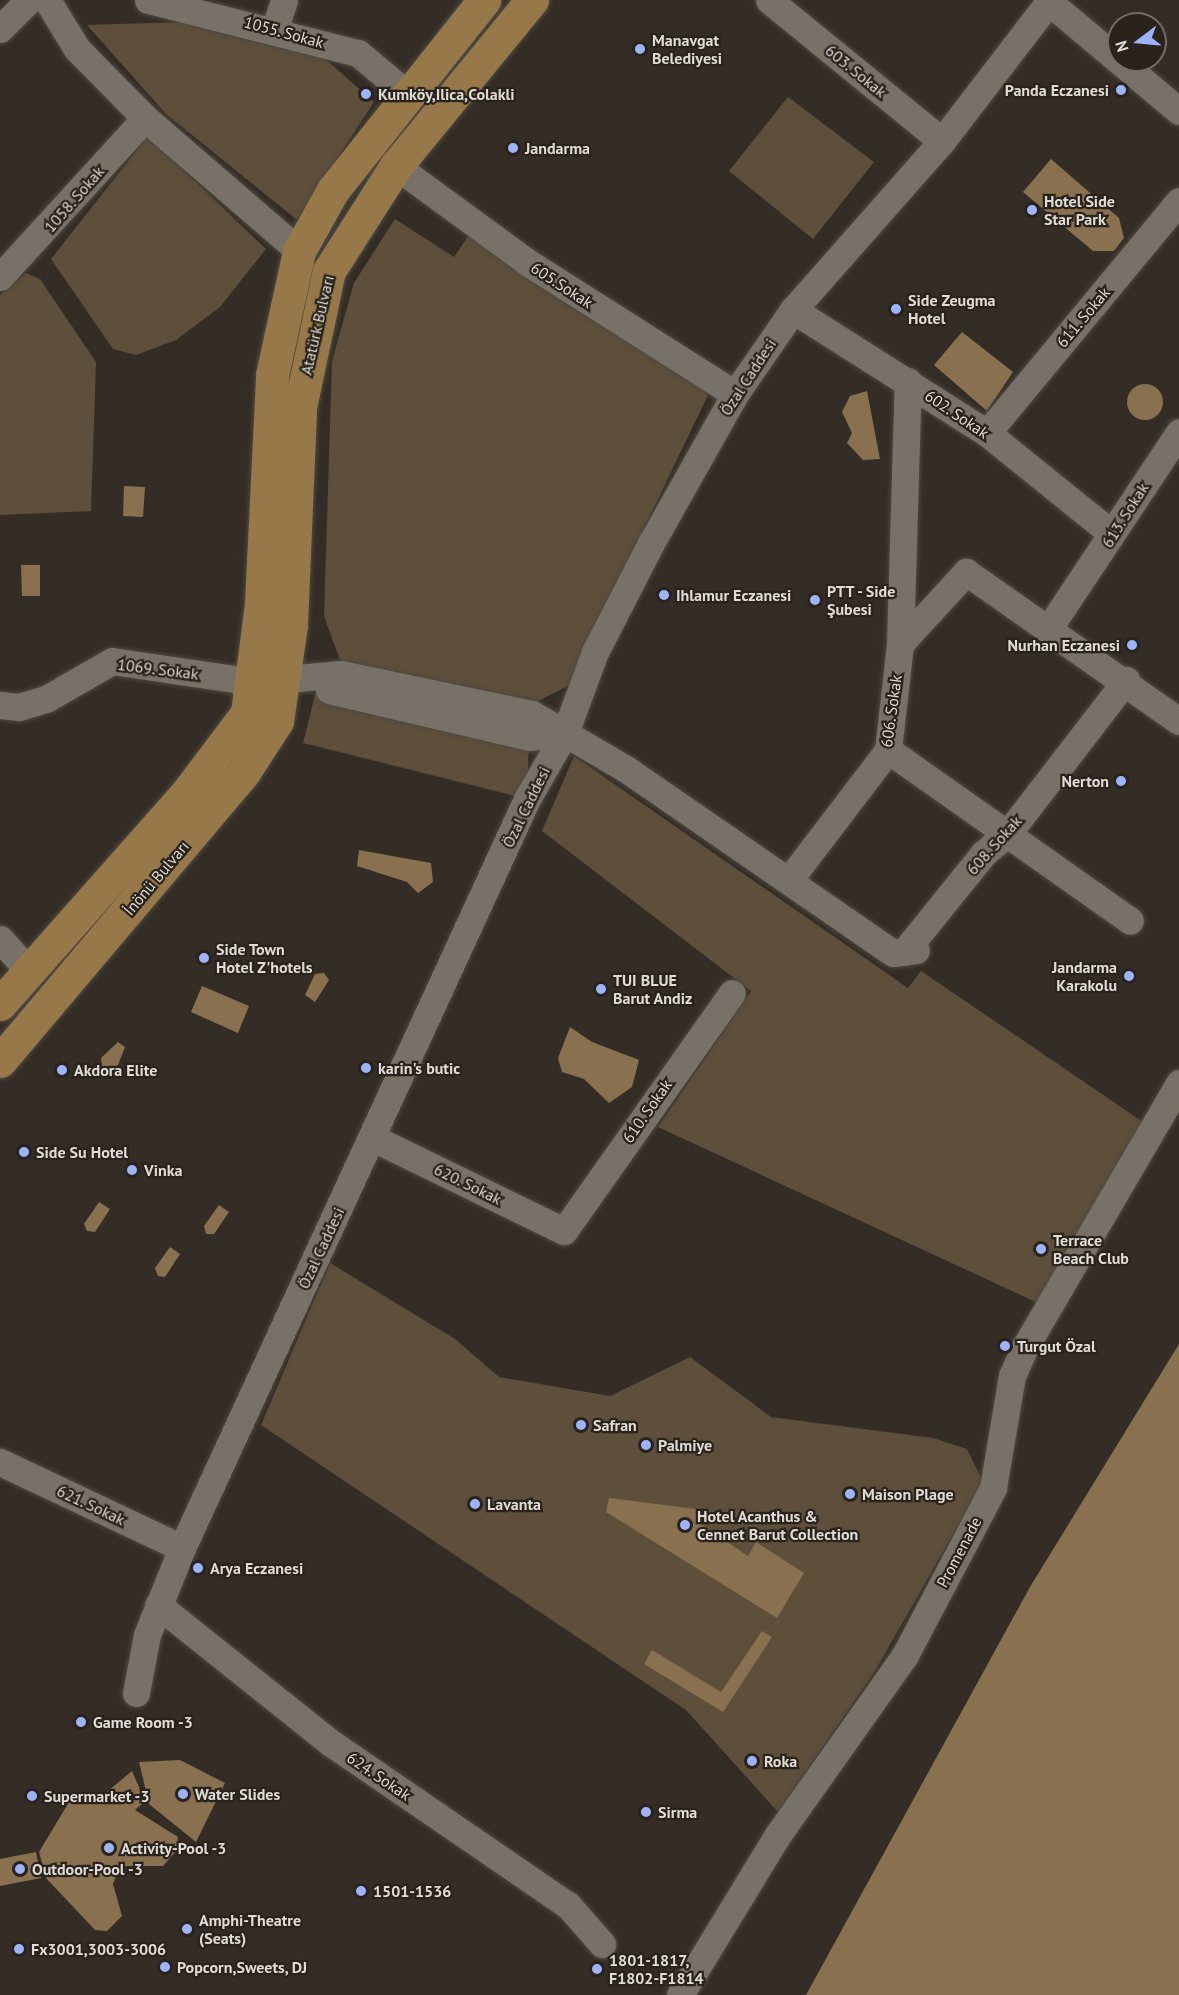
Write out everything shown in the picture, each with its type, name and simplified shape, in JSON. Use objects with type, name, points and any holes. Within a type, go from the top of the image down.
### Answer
[{"type":"main road","name":"Atatürk Bulvarı","points":[[271,681],[272,375],[299,251],[333,190],[484,0]]},
{"type":"main road","name":"Atatürk Bulvarı","points":[[271,681],[299,418],[312,336],[329,271],[396,166],[532,0]]},
{"type":"main road","name":"İnönü Bulvarı","points":[[0,1004],[223,751],[271,681]]},
{"type":"main road","name":"İnönü Bulvarı","points":[[0,1060],[244,772],[277,721],[271,681]]},
{"type":"street","points":[[0,29],[29,0]]},
{"type":"street","points":[[47,0],[77,49],[145,118],[299,251]]},
{"type":"street","name":"1055. Sokak","points":[[148,0],[275,28],[358,53],[407,94]]},
{"type":"street","points":[[275,28],[284,0]]},
{"type":"street","name":"603. Sokak","points":[[770,0],[942,141]]},
{"type":"street","points":[[1049,1],[1179,111]]},
{"type":"street","name":"Özal Caddesi","points":[[136,1693],[158,1605],[182,1548],[374,1138],[527,799],[565,734],[614,611],[735,394],[793,310],[942,141],[1049,1]]},
{"type":"street","name":"1058. Sokak","points":[[0,277],[145,118]]},
{"type":"street","name":"605.Sokak","points":[[396,166],[527,262],[735,394]]},
{"type":"street","name":"611. Sokak","points":[[987,433],[1179,201]]},
{"type":"street","name":"602. Sokak","points":[[793,310],[987,433],[1111,533]]},
{"type":"street","name":"606. Sokak","points":[[789,880],[888,750],[900,644],[908,381]]},
{"type":"street","name":"613. Sokak","points":[[1049,628],[1091,573],[1111,533],[1179,432]]},
{"type":"street","points":[[900,644],[966,572],[1126,680],[1179,721]]},
{"type":"street","name":"1069. Sokak","points":[[0,705],[19,707],[46,699],[112,662],[271,681],[529,737],[565,734]]},
{"type":"street","name":"608. Sokak","points":[[789,880],[893,953],[910,951],[984,853],[1009,832],[1126,680]]},
{"type":"street","points":[[565,734],[789,880]]},
{"type":"street","points":[[888,750],[1009,832],[1130,921]]},
{"type":"street","points":[[0,939],[29,971]]},
{"type":"street","name":"610. Sokak","points":[[564,1231],[732,993]]},
{"type":"street","name":"Promenade","points":[[680,1995],[777,1836],[905,1655],[993,1488],[1012,1376],[1025,1347],[1179,1083]]},
{"type":"street","name":"620. Sokak","points":[[374,1138],[564,1231]]},
{"type":"street","name":"621. Sokak","points":[[0,1462],[182,1548]]},
{"type":"street","name":"624. Sokak","points":[[158,1605],[322,1737],[568,1905],[602,1944]]},
{"type":"shaded area","points":[[182,22],[323,57],[374,102],[297,220],[166,114],[87,25]]},
{"type":"shaded area","points":[[788,97],[874,162],[813,239],[729,171]]},
{"type":"shaded area","points":[[148,136],[266,249],[220,307],[176,340],[136,355],[113,349],[51,259]]},
{"type":"shaded area","points":[[1051,159],[1119,218],[1124,238],[1114,251],[1093,251],[1023,192]]},
{"type":"shaded area","points":[[395,219],[454,257],[471,232],[711,389],[568,686],[534,703],[340,660],[324,616],[332,361],[354,283]]},
{"type":"shaded area","points":[[26,273],[40,279],[96,362],[91,511],[0,515],[0,295]]},
{"type":"shaded area","points":[[962,332],[1013,372],[987,411],[934,365]]},
{"type":"shaded area","points":[[1145,384],[1158,389],[1163,402],[1158,415],[1145,420],[1132,415],[1127,402],[1132,389]]},
{"type":"shaded area","points":[[867,391],[880,459],[863,460],[847,443],[852,433],[842,412],[850,396]]},
{"type":"shaded area","points":[[124,486],[145,487],[143,517],[123,516]]},
{"type":"shaded area","points":[[21,565],[40,565],[40,596],[22,596]]},
{"type":"shaded area","points":[[317,687],[529,737],[527,799],[303,743]]},
{"type":"shaded area","points":[[574,756],[908,988],[921,971],[1143,1122],[1038,1303],[658,1127],[751,991],[542,831]]},
{"type":"shaded area","points":[[359,850],[431,863],[433,882],[418,893],[407,882],[357,866]]},
{"type":"shaded area","points":[[324,973],[329,980],[315,1002],[305,995],[315,974]]},
{"type":"shaded area","points":[[202,986],[249,1006],[238,1033],[191,1012]]},
{"type":"shaded area","points":[[570,1027],[592,1042],[639,1060],[632,1087],[609,1103],[584,1079],[562,1072],[558,1058]]},
{"type":"shaded area","points":[[118,1042],[125,1047],[118,1065],[110,1072],[102,1070],[101,1058]]},
{"type":"shaded area","points":[[99,1202],[110,1209],[95,1232],[87,1231],[84,1224]]},
{"type":"shaded area","points":[[219,1205],[229,1212],[214,1234],[206,1234],[204,1226]]},
{"type":"shaded area","points":[[170,1247],[180,1254],[165,1277],[158,1276],[155,1268]]},
{"type":"shaded area","name":"Hotel Acanthus & Cennet Barut Collection","points":[[330,1263],[455,1339],[499,1377],[610,1396],[690,1357],[771,1417],[933,1438],[967,1449],[983,1482],[875,1671],[778,1812],[686,1710],[261,1425]]},
{"type":"shaded area","points":[[1179,1344],[1179,1995],[806,1995],[1030,1587]]},
{"type":"shaded area","points":[[609,1498],[704,1510],[698,1522],[748,1556],[756,1542],[804,1573],[777,1618],[606,1512]]},
{"type":"shaded area","points":[[762,1631],[772,1637],[723,1712],[644,1664],[652,1650],[721,1692]]},
{"type":"shaded area","name":"Water Slides","points":[[180,1760],[225,1783],[196,1842],[149,1804],[139,1762]]},
{"type":"shaded area","name":"Activity-Pool -3","points":[[132,1771],[145,1801],[135,1810],[178,1837],[176,1851],[163,1866],[120,1866],[113,1884],[122,1916],[107,1931],[95,1930],[46,1878],[39,1852],[69,1802],[103,1795]]},
{"type":"shaded area","name":"Outdoor-Pool -3","points":[[36,1852],[41,1878],[0,1886],[0,1859]]},
{"type":"place","name":"Manavgat Belediyesi","points":[[640,49]]},
{"type":"place","name":"Panda Eczanesi","points":[[1121,90]]},
{"type":"place","name":"Kumköy,Ilica,Colakli","points":[[366,94]]},
{"type":"place","name":"Jandarma","points":[[513,148]]},
{"type":"place","name":"Hotel Side Star Park","points":[[1032,210]]},
{"type":"place","name":"Side Zeugma Hotel","points":[[896,309]]},
{"type":"place","name":"Ihlamur Eczanesi","points":[[664,595]]},
{"type":"place","name":"PTT - Side Şubesi","points":[[815,600]]},
{"type":"place","name":"Nurhan Eczanesi","points":[[1132,645]]},
{"type":"place","name":"Nerton","points":[[1121,781]]},
{"type":"place","name":"Side Town Hotel Z'hotels","points":[[204,958]]},
{"type":"place","name":"Jandarma Karakolu","points":[[1129,976]]},
{"type":"place","name":"TUI BLUE Barut Andiz","points":[[601,989]]},
{"type":"place","name":"karin's butic","points":[[366,1068]]},
{"type":"place","name":"Akdora Elite","points":[[62,1070]]},
{"type":"place","name":"Side Su Hotel","points":[[24,1152]]},
{"type":"place","name":"Vinka","points":[[132,1170]]},
{"type":"place","name":"Terrace Beach Club","points":[[1041,1249]]},
{"type":"place","name":"Turgut Özal","points":[[1005,1346]]},
{"type":"place","name":"Safran","points":[[581,1425]]},
{"type":"place","name":"Palmiye","points":[[646,1445]]},
{"type":"place","name":"Maison Plage","points":[[850,1494]]},
{"type":"place","name":"Lavanta","points":[[475,1504]]},
{"type":"place","name":"Hotel Acanthus & Cennet Barut Collection","points":[[685,1525]]},
{"type":"place","name":"Arya Eczanesi","points":[[198,1568]]},
{"type":"place","name":"Game Room -3","points":[[81,1722]]},
{"type":"place","name":"Roka","points":[[752,1761]]},
{"type":"place","name":"Water Slides","points":[[183,1794]]},
{"type":"place","name":"Supermarket -3","points":[[32,1796]]},
{"type":"place","name":"Sirma","points":[[646,1812]]},
{"type":"place","name":"Activity-Pool -3","points":[[109,1848]]},
{"type":"place","name":"Outdoor-Pool -3","points":[[20,1869]]},
{"type":"place","name":"1501-1536","points":[[361,1891]]},
{"type":"place","name":"Amphi-Theatre (Seats)","points":[[187,1929]]},
{"type":"place","name":"Fx3001,3003-3006","points":[[19,1949]]},
{"type":"place","name":"Popcorn,Sweets, DJ","points":[[165,1967]]},
{"type":"place","name":"1801-1817, F1802-F1814","points":[[597,1969]]}]
